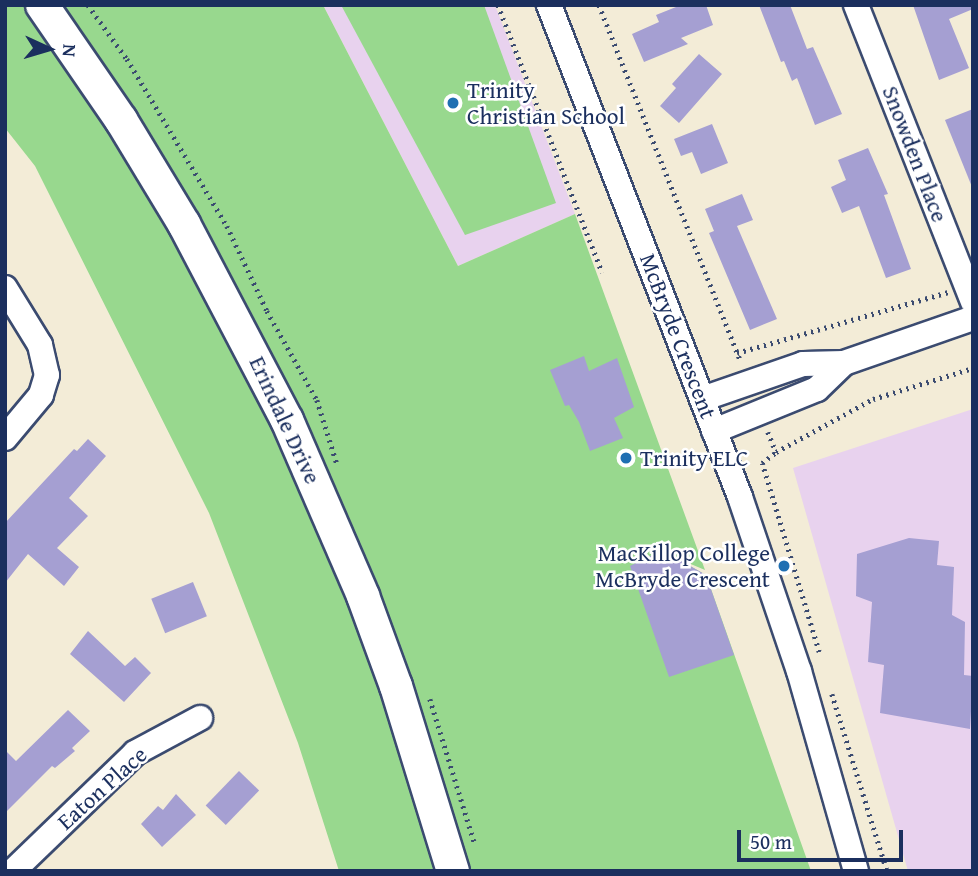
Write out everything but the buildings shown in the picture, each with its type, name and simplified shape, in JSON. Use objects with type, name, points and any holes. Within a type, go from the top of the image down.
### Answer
[{"type":"main road","name":"Erindale Drive","points":[[42,5],[121,120],[184,225],[287,420],[382,647],[433,799],[453,871]]},
{"type":"street","name":"McBryde Crescent","points":[[549,5],[740,497],[799,671],[856,871]]},
{"type":"street","name":"Snowden Place","points":[[856,5],[970,294]]},
{"type":"street","points":[[5,288],[40,345],[47,365],[41,395],[5,438]]},
{"type":"street","points":[[702,399],[803,364],[844,363],[973,318]]},
{"type":"street","points":[[714,430],[817,389],[844,363]]},
{"type":"street","name":"Eaton Place","points":[[13,871],[135,753],[200,718]]},
{"type":"path","points":[[498,5],[602,272]]},
{"type":"path","points":[[599,5],[737,353],[970,294]]},
{"type":"path","points":[[822,662],[762,463],[776,452],[873,399],[973,368]]},
{"type":"path","points":[[830,688],[887,871]]},
{"type":"shaded area","name":"Trinity Christian School","points":[[323,5],[495,5],[575,214],[458,266]]},
{"type":"shaded area","points":[[973,409],[973,871],[908,871],[793,468]]},
{"type":"green space","points":[[5,5],[323,5],[458,266],[575,214],[705,570],[674,557],[706,575],[811,871],[339,871],[298,743],[209,513],[35,166],[5,128]]},
{"type":"green space","name":"Trinity Christian School","points":[[341,5],[484,5],[556,203],[465,235]]},
{"type":"place","name":"Trinity Christian School","points":[[453,103]]},
{"type":"place","name":"Trinity ELC","points":[[626,458]]},
{"type":"place","name":"MacKillop College McBryde Crescent","points":[[784,566]]}]
